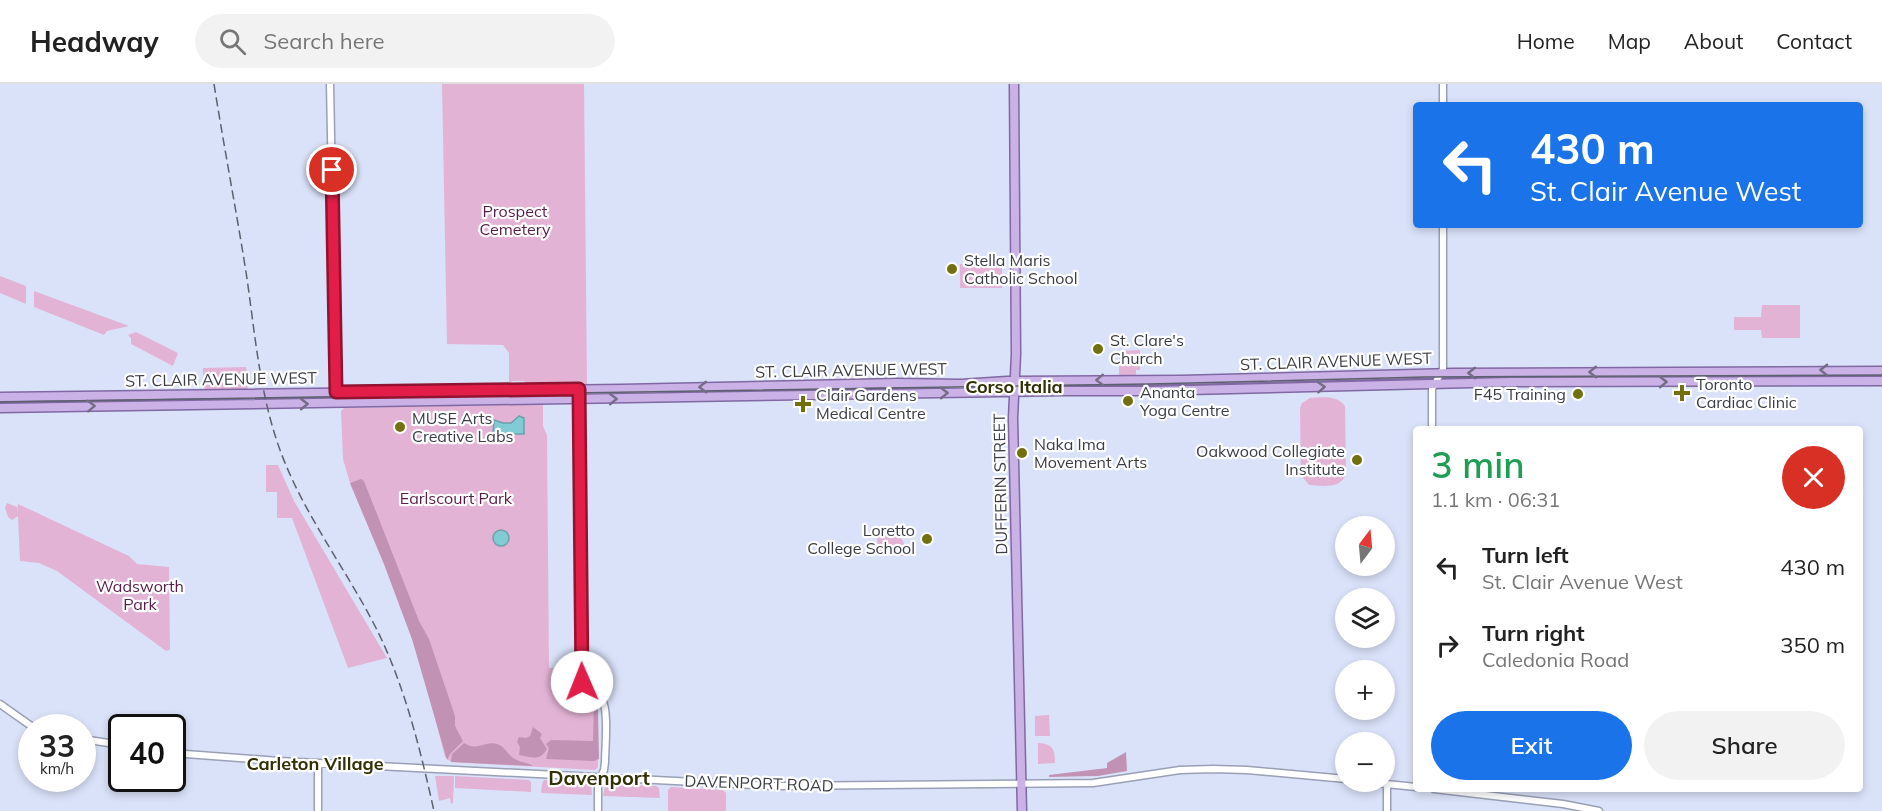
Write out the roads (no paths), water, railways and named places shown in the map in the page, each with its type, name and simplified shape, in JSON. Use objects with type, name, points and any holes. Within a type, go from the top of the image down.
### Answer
[{"type":"main road","name":"DUFFERIN STREET","points":[[1014,84],[1014,452],[1022,811]]},
{"type":"main road","name":"ST. CLAIR AVENUE WEST","points":[[0,397],[897,383],[961,384],[1441,373],[1882,371]]},
{"type":"main road","name":"ST. CLAIR AVENUE WEST","points":[[0,408],[1149,391],[1434,384],[1882,381]]},
{"type":"street","points":[[330,84],[336,392]]},
{"type":"street","points":[[1443,84],[1443,102]]},
{"type":"street","points":[[1432,426],[1432,389],[1441,373],[1443,361],[1443,228]]},
{"type":"street","points":[[579,389],[582,682],[585,691],[598,696],[604,705],[605,762],[598,784],[598,811]]},
{"type":"street","points":[[0,704],[18,717]]},
{"type":"street","name":"DAVENPORT ROAD","points":[[186,754],[318,763],[774,786],[1093,783],[1180,770],[1213,769],[1335,778]]},
{"type":"street","points":[[318,763],[318,811]]},
{"type":"street","points":[[1395,785],[1413,787]]},
{"type":"street","points":[[1387,792],[1387,811]]},
{"type":"street","points":[[1461,792],[1563,804],[1595,811]]},
{"type":"tram line","points":[[0,402],[1149,384],[1425,377],[1882,375]]},
{"type":"railway","points":[[214,84],[246,272],[258,362],[273,428],[300,496],[363,604],[385,648],[410,716],[434,811]]},
{"type":"place","name":"Stella Maris Catholic School","points":[[952,269]]},
{"type":"place","name":"St. Clare's Church","points":[[1098,349]]},
{"type":"place","name":"Toronto Cardiac Clinic","points":[[1682,393]]},
{"type":"place","name":"F45 Training","points":[[1578,394]]},
{"type":"place","name":"Ananta Yoga Centre","points":[[1128,401]]},
{"type":"place","name":"Clair Gardens Medical Centre","points":[[803,404]]},
{"type":"place","name":"MUSE Arts Creative Labs","points":[[400,427]]},
{"type":"place","name":"Naka Ima Movement Arts","points":[[1022,453]]},
{"type":"place","name":"Oakwood Collegiate Institute","points":[[1357,460]]},
{"type":"place","name":"Loretto College School","points":[[927,539]]},
{"type":"district","name":"Corso Italia","points":[[1014,386]]},
{"type":"district","name":"Carleton Village","points":[[315,763]]},
{"type":"district","name":"Davenport","points":[[599,777]]},
{"type":"park label","name":"Prospect Cemetery","points":[[515,220]]},
{"type":"park label","name":"Earlscourt Park","points":[[456,498]]},
{"type":"park label","name":"Wadsworth Park","points":[[140,595]]}]
